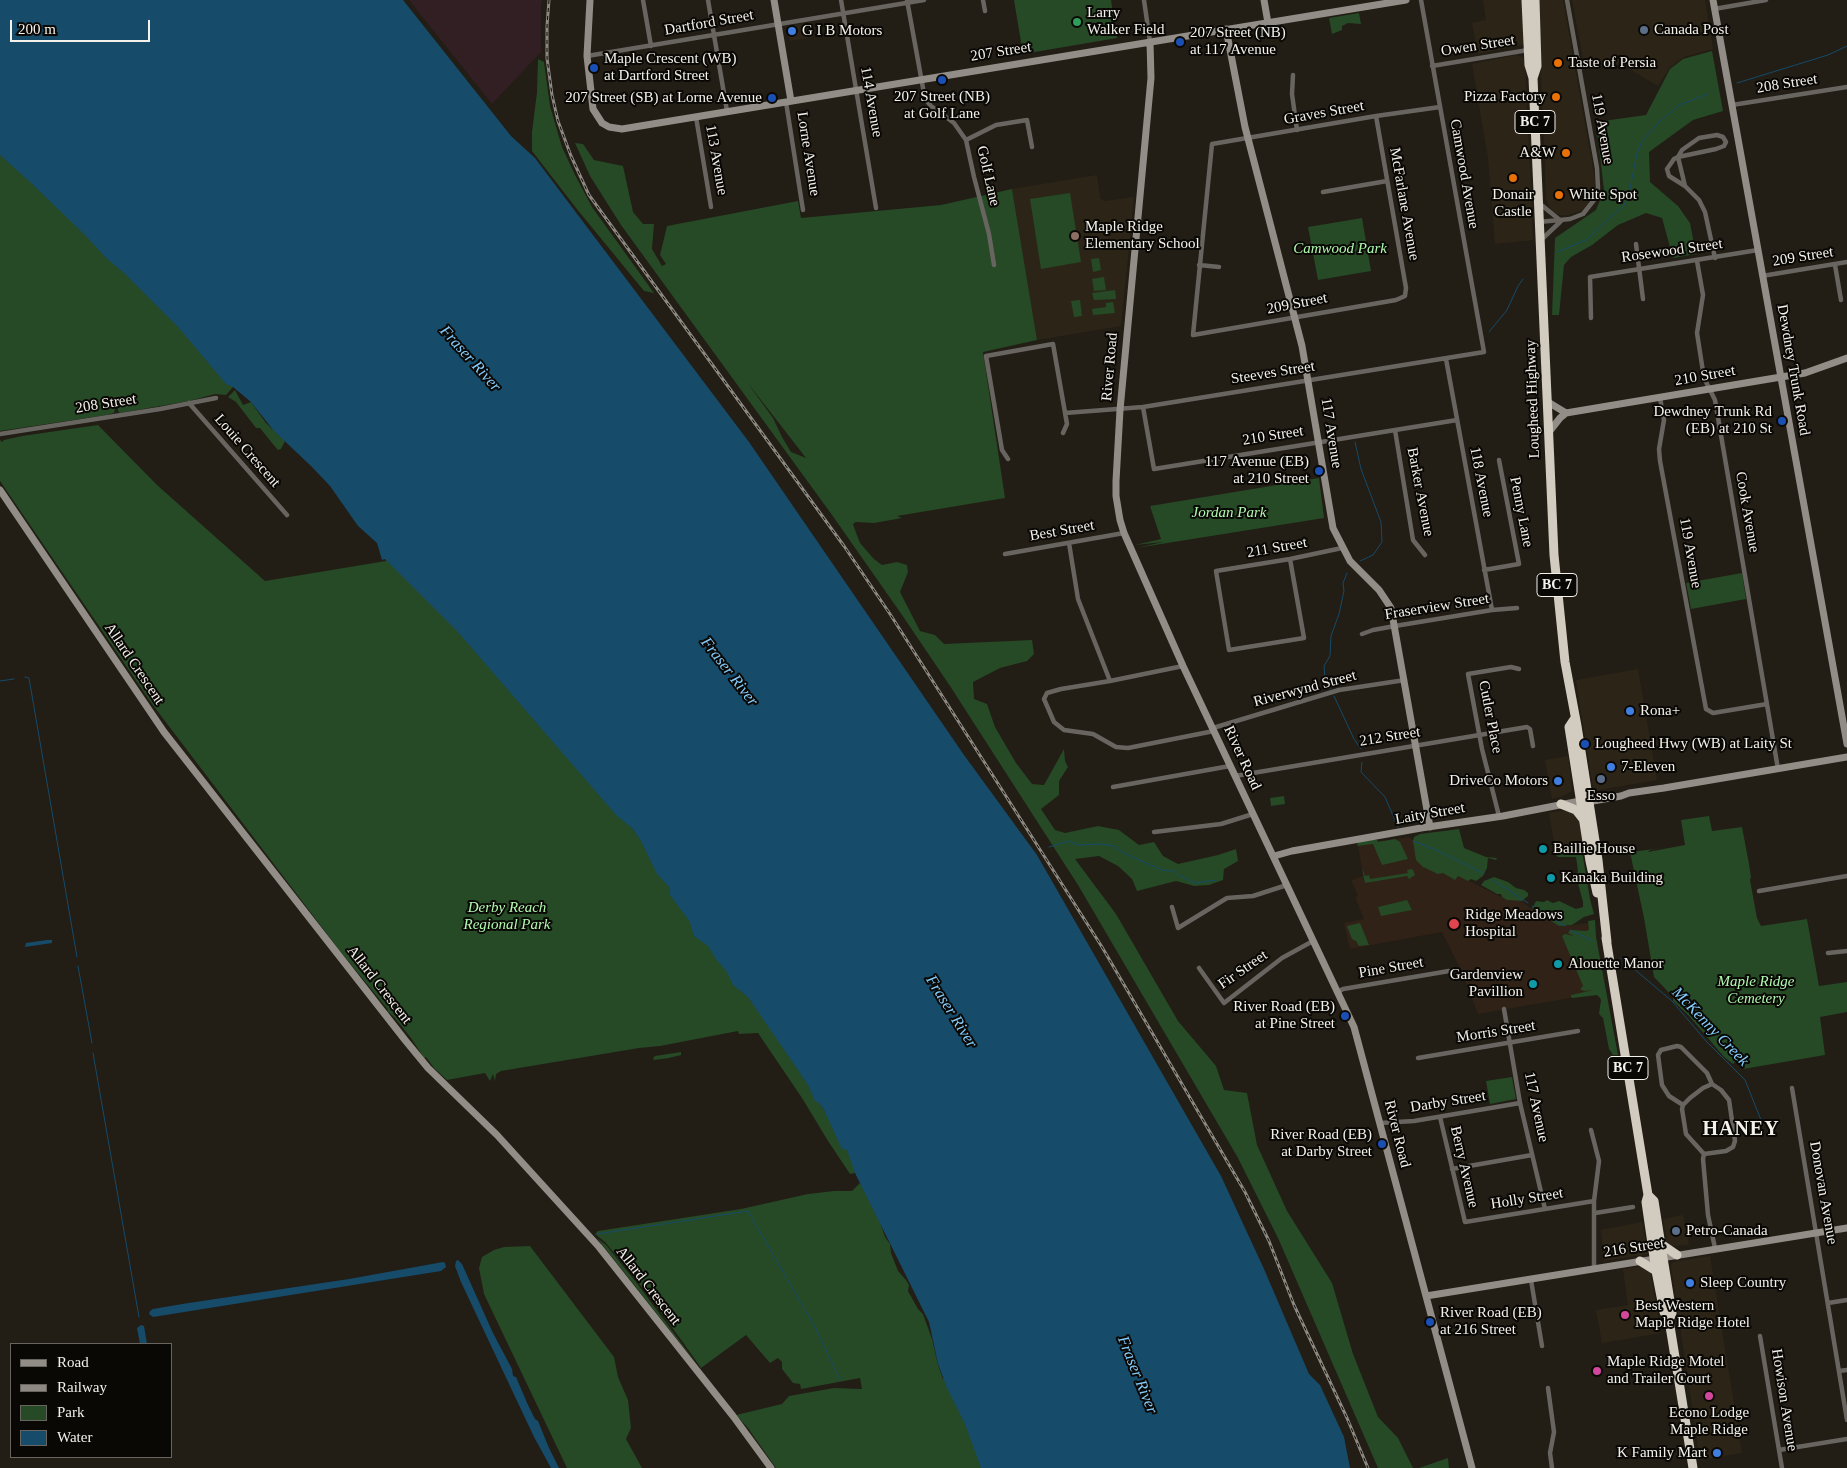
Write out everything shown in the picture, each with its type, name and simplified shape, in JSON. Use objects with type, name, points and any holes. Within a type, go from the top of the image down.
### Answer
[{"type":"highway","name":"Lougheed Highway","points":[[1526,0],[1529,66],[1533,78],[1554,556],[1565,662],[1575,718],[1569,727],[1587,800],[1598,860],[1607,942]]},
{"type":"highway","name":"Lougheed Highway","points":[[1533,78],[1537,66],[1535,0]]},
{"type":"highway","name":"Lougheed Highway","points":[[1587,800],[1584,820],[1590,862],[1607,942],[1648,1195],[1646,1202],[1672,1313],[1669,1320]]},
{"type":"highway","points":[[1561,804],[1576,810],[1584,820]]},
{"type":"highway","name":"Lougheed Highway","points":[[1648,1195],[1654,1201],[1661,1244],[1656,1270],[1664,1312],[1669,1320],[1693,1468]]},
{"type":"highway","points":[[1661,1244],[1677,1255]]},
{"type":"highway","points":[[1640,1261],[1656,1270]]},
{"type":"street","points":[[587,56],[590,0]]},
{"type":"street","points":[[643,0],[651,46]]},
{"type":"street","name":"113 Avenue","points":[[708,0],[727,111]]},
{"type":"street","name":"Lorne Avenue","points":[[774,0],[803,210]]},
{"type":"street","name":"114 Avenue","points":[[841,0],[876,208]]},
{"type":"street","name":"Dartford Street","points":[[587,56],[924,0]]},
{"type":"street","points":[[983,0],[985,11]]},
{"type":"street","points":[[1144,0],[1150,42]]},
{"type":"street","points":[[1264,0],[1268,23]]},
{"type":"street","name":"207 Street","points":[[587,56],[593,109],[602,123],[609,127],[622,129],[1406,0]]},
{"type":"street","name":"Camwood Avenue","points":[[1421,0],[1484,352]]},
{"type":"street","name":"119 Avenue","points":[[1539,222],[1561,221],[1583,214],[1589,208],[1597,193],[1598,184],[1567,0]]},
{"type":"street","name":"Dewdney Trunk Road","points":[[1713,0],[1847,744]]},
{"type":"street","points":[[1714,9],[1766,0]]},
{"type":"street","name":"Golf Lane","points":[[907,2],[926,101],[954,123],[966,140],[989,234],[994,265]]},
{"type":"street","name":"117 Avenue","points":[[1226,30],[1238,98],[1308,380],[1331,521],[1342,548],[1350,561],[1386,598],[1391,608],[1430,827]]},
{"type":"street","name":"River Road","points":[[1150,42],[1151,78],[1120,410],[1116,496],[1124,533],[1182,666],[1274,856],[1356,1032],[1472,1468]]},
{"type":"street","name":"Owen Street","points":[[1432,66],[1528,50]]},
{"type":"street","points":[[1293,75],[1292,94],[1297,130]]},
{"type":"street","name":"208 Street","points":[[1732,106],[1847,87]]},
{"type":"street","name":"Graves Street","points":[[1199,265],[1212,144],[1440,107]]},
{"type":"street","name":"McFarlane Avenue","points":[[1376,116],[1406,288],[1405,296]]},
{"type":"street","name":"113 Avenue","points":[[696,117],[711,207]]},
{"type":"street","points":[[966,140],[996,125],[1027,120],[1032,146]]},
{"type":"street","points":[[1685,186],[1678,157],[1682,150],[1699,138],[1717,135],[1725,139],[1726,144],[1724,146],[1678,157],[1670,162],[1667,173],[1685,186],[1699,200],[1705,212],[1715,258]]},
{"type":"street","points":[[1322,192],[1387,181]]},
{"type":"street","points":[[1538,202],[1561,221],[1540,240]]},
{"type":"street","points":[[1636,244],[1643,299]]},
{"type":"street","name":"Rosewood Street","points":[[1591,318],[1590,277],[1758,250]]},
{"type":"street","name":"Cook Avenue","points":[[1697,261],[1703,295],[1697,333],[1704,378],[1715,400],[1778,769]]},
{"type":"street","name":"209 Street","points":[[1762,276],[1847,262]]},
{"type":"street","points":[[1199,265],[1219,267]]},
{"type":"street","name":"209 Street","points":[[1199,265],[1194,335],[1396,300],[1405,296]]},
{"type":"street","points":[[1835,265],[1841,300]]},
{"type":"street","points":[[1008,459],[1002,450],[986,356],[1053,344],[1067,424],[1063,433]]},
{"type":"street","name":"Steeves Street","points":[[1065,413],[1143,407],[1484,352]]},
{"type":"street","name":"210 Street","points":[[1566,414],[1810,372],[1847,358]]},
{"type":"street","name":"118 Avenue","points":[[1446,359],[1492,610]]},
{"type":"street","name":"208 Street","points":[[0,434],[216,398]]},
{"type":"street","name":"119 Avenue","points":[[1660,398],[1664,420],[1660,461],[1705,706],[1709,712],[1713,713],[1767,704]]},
{"type":"street","points":[[1548,402],[1566,414],[1560,418],[1549,432]]},
{"type":"street","name":"Louie Crescent","points":[[189,403],[287,515]]},
{"type":"street","name":"210 Street","points":[[1143,407],[1154,470],[1457,420]]},
{"type":"street","name":"Barker Avenue","points":[[1395,430],[1413,540],[1425,555]]},
{"type":"street","name":"Penny Lane","points":[[1484,570],[1518,564],[1499,460]]},
{"type":"street","name":"Allard Crescent","points":[[0,490],[164,732],[382,1012],[428,1068],[497,1135],[599,1247],[733,1416],[771,1468]]},
{"type":"street","name":"Best Street","points":[[1004,554],[1124,533]]},
{"type":"street","points":[[1069,543],[1078,599],[1110,681],[1182,666]]},
{"type":"street","name":"211 Street","points":[[1290,559],[1304,638],[1229,650],[1216,571],[1342,548]]},
{"type":"street","name":"Fraserview Street","points":[[1362,634],[1395,626],[1492,610],[1517,608]]},
{"type":"street","name":"Cutler Place","points":[[1499,816],[1479,736],[1468,674],[1511,667],[1519,669]]},
{"type":"street","name":"Riverwynd Street","points":[[1110,681],[1061,688],[1047,693],[1044,699],[1054,722],[1064,730],[1093,734],[1116,748],[1128,748],[1213,730],[1339,690],[1404,680]]},
{"type":"street","name":"212 Street","points":[[1235,776],[1529,728],[1533,746]]},
{"type":"street","name":"Laity Street","points":[[1274,856],[1292,851],[1587,800],[1621,792],[1670,787],[1847,757]]},
{"type":"street","points":[[1113,787],[1230,766]]},
{"type":"street","points":[[1154,832],[1222,824],[1253,814]]},
{"type":"street","points":[[1758,891],[1847,876]]},
{"type":"street","points":[[1172,907],[1178,928],[1227,898],[1254,896],[1287,884]]},
{"type":"street","name":"Fir Street","points":[[1199,968],[1224,1002],[1282,958],[1313,941]]},
{"type":"street","points":[[1828,953],[1847,951]]},
{"type":"street","name":"Pine Street","points":[[1338,992],[1343,989],[1449,970]]},
{"type":"street","name":"117 Avenue","points":[[1504,1009],[1520,1103],[1545,1209]]},
{"type":"street","name":"Morris Street","points":[[1418,1058],[1578,1031]]},
{"type":"street","points":[[1683,1105],[1669,1096],[1662,1084],[1658,1055],[1660,1050],[1677,1046],[1681,1047],[1707,1073],[1712,1084],[1721,1090],[1729,1100],[1735,1141],[1733,1147],[1726,1151],[1704,1154]]},
{"type":"street","points":[[1704,1154],[1686,1134],[1682,1109],[1683,1105],[1703,1088],[1712,1084]]},
{"type":"street","name":"Donovan Avenue","points":[[1792,1088],[1847,1420]]},
{"type":"street","name":"Darby Street","points":[[1380,1123],[1406,1122],[1520,1103]]},
{"type":"street","name":"Berry Avenue","points":[[1440,1117],[1465,1222]]},
{"type":"street","points":[[1591,1130],[1599,1161],[1594,1201],[1594,1269]]},
{"type":"street","points":[[1704,1154],[1708,1215],[1715,1248]]},
{"type":"street","points":[[1452,1170],[1532,1155]]},
{"type":"street","name":"Holly Street","points":[[1465,1222],[1594,1201]]},
{"type":"street","points":[[1595,1213],[1633,1207]]},
{"type":"street","name":"216 Street","points":[[1426,1296],[1847,1228]]},
{"type":"street","points":[[1532,1280],[1542,1346]]},
{"type":"street","points":[[1828,1303],[1847,1300]]},
{"type":"street","name":"Howison Avenue","points":[[1760,1336],[1782,1468]]},
{"type":"street","points":[[1839,1371],[1847,1370]]},
{"type":"street","points":[[1548,1388],[1554,1432],[1550,1453],[1552,1468]]},
{"type":"street","points":[[1779,1450],[1847,1439]]},
{"type":"shaded area","points":[[409,0],[542,0],[541,52],[492,104]]},
{"type":"shaded area","points":[[1483,0],[1523,0],[1525,42],[1522,45],[1478,54],[1472,23],[1486,20]]},
{"type":"shaded area","points":[[1538,0],[1563,0],[1595,180],[1594,193],[1586,206],[1581,211],[1568,215],[1560,215],[1553,212],[1546,197]]},
{"type":"shaded area","points":[[1572,0],[1705,0],[1713,49],[1684,57],[1670,67],[1658,86],[1619,63],[1585,69]]},
{"type":"shaded area","points":[[812,22],[814,37],[790,41],[787,26]]},
{"type":"shaded area","points":[[1517,55],[1525,60],[1533,240],[1495,244],[1488,158],[1472,64]]},
{"type":"shaded area","name":"Maple Ridge Elementary School","points":[[1097,175],[1100,198],[1105,201],[1134,197],[1121,326],[1037,340],[1012,189]]},
{"type":"shaded area","points":[[1638,669],[1657,780],[1598,790],[1593,788],[1576,680]]},
{"type":"shaded area","points":[[1568,756],[1572,791],[1552,799],[1545,760]]},
{"type":"shaded area","points":[[1566,810],[1572,811],[1579,820],[1584,851],[1556,855],[1549,813]]},
{"type":"shaded area","name":"Ridge Meadows Hospital","points":[[1410,837],[1441,867],[1501,897],[1518,899],[1542,916],[1568,926],[1594,922],[1605,992],[1478,1014],[1460,968],[1442,932],[1350,949],[1344,923],[1364,919],[1355,897],[1358,896],[1351,880],[1363,876],[1358,844]]},
{"type":"shaded area","name":"Petro-Canada","points":[[1683,1215],[1689,1245],[1673,1246],[1667,1242],[1663,1219]]},
{"type":"shaded area","points":[[1642,1222],[1648,1254],[1604,1261],[1601,1230]]},
{"type":"shaded area","points":[[1710,1256],[1742,1453],[1700,1460],[1671,1266],[1673,1262]]},
{"type":"shaded area","points":[[1643,1266],[1650,1271],[1661,1333],[1602,1343],[1596,1310],[1628,1305],[1623,1269]]},
{"type":"green space","points":[[1014,0],[1111,0],[1117,38],[1023,54]]},
{"type":"green space","points":[[1359,13],[1361,24],[1348,23],[1342,26],[1342,30],[1332,34],[1329,18]]},
{"type":"green space","points":[[1712,51],[1723,111],[1693,120],[1649,152],[1650,182],[1678,206],[1690,223],[1696,254],[1673,258],[1662,218],[1646,213],[1618,225],[1592,245],[1571,257],[1564,265],[1559,315],[1552,315],[1555,238],[1596,210],[1604,190],[1596,122],[1646,115],[1670,69],[1683,59]]},
{"type":"green space","points":[[538,59],[544,62],[550,106],[562,147],[575,175],[592,207],[654,293],[644,291],[532,151]]},
{"type":"green space","points":[[0,141],[154,297],[233,387],[226,395],[215,394],[189,401],[120,413],[118,411],[118,402],[114,403],[114,413],[107,415],[0,431]]},
{"type":"green space","points":[[575,143],[583,144],[594,160],[623,166],[633,212],[643,224],[654,224],[652,249],[662,266],[666,264],[660,255],[667,226],[798,201],[801,218],[941,205],[1012,189],[1037,340],[983,352],[1005,498],[897,516],[902,518],[874,523],[856,522],[853,524],[860,543],[874,559],[882,565],[897,562],[907,565],[908,572],[900,592],[920,631],[935,635],[944,644],[1032,640],[1034,654],[1027,661],[1000,668],[973,682],[974,699],[987,704],[995,727],[1016,763],[1032,784],[1044,785],[1064,749],[1065,761],[1068,767],[1059,781],[1059,795],[1041,809],[1055,830],[1065,833],[1098,826],[1119,830],[1139,845],[1154,842],[1163,856],[1178,864],[1236,849],[1238,861],[1224,869],[1223,880],[1209,885],[1194,886],[1176,881],[1137,891],[1132,879],[1118,866],[1099,856],[1075,859],[1116,914],[1178,1021],[1216,1066],[1224,1090],[1247,1093],[1257,1145],[1287,1211],[1332,1283],[1353,1354],[1378,1417],[1398,1438],[1413,1468],[1378,1468],[1278,1238],[1238,1158],[1078,885],[902,615],[832,515],[621,225],[590,176]],"holes":[[[747,382],[806,458],[791,452],[773,418]]]},
{"type":"green space","points":[[1070,193],[1081,262],[1041,269],[1030,199]]},
{"type":"green space","name":"Camwood Park","points":[[1362,218],[1371,271],[1318,280],[1308,227]]},
{"type":"green space","points":[[1099,258],[1101,270],[1093,272],[1091,259]]},
{"type":"green space","points":[[1104,277],[1106,290],[1094,291],[1092,279]]},
{"type":"green space","points":[[1115,290],[1116,299],[1094,300],[1092,293]]},
{"type":"green space","points":[[1080,300],[1082,316],[1074,317],[1071,301]]},
{"type":"green space","points":[[1113,302],[1115,313],[1093,315],[1092,309],[1106,307],[1106,303]]},
{"type":"green space","points":[[235,390],[243,405],[251,402],[266,423],[285,441],[281,449],[278,450],[260,428],[256,428],[236,402],[228,397]]},
{"type":"green space","name":"Derby Reach Regional Park","points":[[98,425],[157,485],[265,581],[386,561],[385,559],[425,592],[632,828],[738,974],[843,1140],[854,1165],[855,1173],[850,1174],[758,1033],[739,1034],[738,1031],[660,1046],[501,1071],[496,1074],[495,1081],[493,1074],[490,1081],[485,1073],[447,1080],[434,1068],[426,1057],[424,1058],[411,1038],[387,1011],[385,1006],[340,951],[152,704],[0,481],[0,440],[2,442],[22,436]]},
{"type":"green space","name":"Jordan Park","points":[[1319,478],[1324,518],[1136,548],[1163,542],[1135,545],[1161,539],[1150,506]]},
{"type":"green space","points":[[1742,573],[1746,599],[1691,609],[1686,583]]},
{"type":"green space","points":[[1284,796],[1285,804],[1271,806],[1270,798]]},
{"type":"green space","name":"Maple Ridge Cemetery","points":[[1709,816],[1712,831],[1742,827],[1757,918],[1761,926],[1807,919],[1819,986],[1847,982],[1847,1012],[1820,1017],[1825,1055],[1743,1069],[1736,1061],[1733,1064],[1724,1057],[1690,1017],[1673,1001],[1673,997],[1654,977],[1630,852],[1663,848],[1648,852],[1685,845],[1681,820]]},
{"type":"green space","points":[[1459,829],[1464,848],[1486,857],[1497,858],[1496,860],[1488,858],[1487,868],[1483,876],[1476,881],[1471,879],[1468,881],[1458,876],[1455,880],[1443,873],[1438,874],[1423,867],[1416,860],[1414,837],[1420,834]]},
{"type":"green space","points":[[1395,839],[1400,842],[1408,859],[1382,865],[1373,844],[1357,846],[1358,842],[1377,840],[1378,842]]},
{"type":"green space","points":[[1577,849],[1581,850],[1583,857],[1594,914],[1584,917],[1572,925],[1559,926],[1532,909],[1536,901],[1544,902],[1547,900],[1553,903],[1559,901],[1576,909],[1583,907],[1576,876],[1578,871],[1576,857],[1558,857],[1555,854]]},
{"type":"green space","points":[[1362,868],[1365,876],[1369,875],[1370,879],[1408,873],[1407,870],[1411,869],[1415,875],[1409,879],[1407,876],[1365,883]]},
{"type":"green space","points":[[1494,877],[1524,890],[1528,893],[1528,896],[1522,901],[1507,900],[1501,894],[1497,894],[1481,885],[1484,881]]},
{"type":"green space","points":[[1407,900],[1412,910],[1381,916],[1378,907]]},
{"type":"green space","points":[[1595,920],[1596,937],[1618,1055],[1613,1055],[1609,1049],[1603,1018],[1599,1014],[1600,998],[1597,995],[1571,997],[1571,995],[1593,990],[1584,991],[1580,989],[1583,986],[1562,936],[1565,934],[1574,936],[1568,933],[1570,930],[1587,931],[1589,929],[1588,921]]},
{"type":"green space","points":[[1360,923],[1369,945],[1359,946],[1352,939],[1347,926]]},
{"type":"green space","points":[[681,1052],[681,1055],[669,1058],[654,1060],[653,1058],[655,1056]]},
{"type":"green space","points":[[1512,1077],[1516,1099],[1490,1104],[1486,1081]]},
{"type":"green space","points":[[860,1183],[875,1207],[885,1237],[890,1244],[891,1253],[898,1271],[909,1285],[908,1291],[923,1314],[943,1379],[978,1374],[1007,1468],[776,1468],[748,1428],[736,1415],[782,1404],[789,1396],[834,1388],[862,1389],[860,1378],[801,1389],[800,1384],[793,1383],[782,1369],[782,1362],[778,1358],[770,1363],[746,1335],[701,1368],[645,1291],[605,1242],[595,1234],[598,1231],[741,1209],[808,1194],[852,1191]]},
{"type":"green space","points":[[597,1238],[606,1245],[636,1282],[699,1367]]},
{"type":"green space","points":[[530,1246],[614,1357],[618,1377],[628,1400],[631,1428],[626,1439],[642,1468],[567,1468],[484,1294],[479,1268],[482,1257],[494,1250],[504,1247]]},
{"type":"green space","points":[[1448,1458],[1449,1468],[1419,1468]]},
{"type":"water","name":"Fraser River","points":[[0,0],[403,0],[511,136],[535,158],[749,442],[964,755],[1037,855],[1221,1176],[1264,1269],[1309,1374],[1320,1385],[1344,1437],[1350,1468],[981,1468],[965,1424],[947,1388],[938,1364],[929,1322],[855,1173],[847,1150],[842,1149],[824,1110],[815,1101],[800,1073],[748,997],[733,985],[727,972],[708,946],[694,936],[690,922],[670,895],[670,888],[657,874],[641,841],[632,828],[617,816],[457,631],[385,559],[382,560],[377,543],[358,526],[330,486],[274,431],[251,402],[233,387],[226,384],[179,328],[0,155]]},
{"type":"water","points":[[52,940],[52,943],[25,947],[26,943]]},
{"type":"water","points":[[458,1260],[462,1264],[493,1333],[512,1369],[513,1376],[516,1377],[535,1419],[538,1421],[559,1468],[551,1468],[534,1437],[461,1282],[455,1266]]},
{"type":"water","points":[[443,1262],[446,1267],[441,1271],[153,1317],[149,1314],[153,1309],[349,1279]]},
{"type":"water","points":[[141,1325],[144,1326],[147,1343],[140,1343],[137,1328]]},
{"type":"waterway","name":"McKenny Creek","points":[[1737,83],[1828,55],[1847,46]]},
{"type":"waterway","name":"McKenny Creek","points":[[1557,252],[1586,240],[1624,205],[1629,194],[1637,153],[1642,141],[1659,122],[1679,105],[1708,94]]},
{"type":"waterway","name":"McKenny Creek","points":[[1489,332],[1507,310],[1523,279]]},
{"type":"waterway","name":"McKenny Creek","points":[[1355,442],[1361,469],[1381,522],[1382,542],[1373,555],[1360,561]]},
{"type":"waterway","name":"McKenny Creek","points":[[1330,689],[1325,678],[1324,666],[1330,656],[1331,636],[1339,614],[1344,591],[1343,583],[1347,573]]},
{"type":"waterway","points":[[25,677],[29,678],[77,957]]},
{"type":"waterway","points":[[0,681],[14,679]]},
{"type":"waterway","name":"McKenny Creek","points":[[1334,696],[1354,739],[1361,749]]},
{"type":"waterway","name":"McKenny Creek","points":[[1362,762],[1361,772],[1385,797],[1398,827]]},
{"type":"waterway","points":[[1049,847],[1069,841],[1078,845],[1102,844],[1114,846],[1124,853],[1162,870],[1174,871],[1195,883],[1216,880]]},
{"type":"waterway","name":"McKenny Creek","points":[[1413,841],[1483,873]]},
{"type":"waterway","name":"McKenny Creek","points":[[1493,880],[1528,903]]},
{"type":"waterway","name":"McKenny Creek","points":[[1532,906],[1565,926]]},
{"type":"waterway","name":"McKenny Creek","points":[[1570,930],[1593,941]]},
{"type":"waterway","name":"McKenny Creek","points":[[1621,958],[1672,1001],[1706,1041],[1745,1080],[1763,1125]]},
{"type":"waterway","points":[[78,966],[92,1043]]},
{"type":"waterway","points":[[93,1053],[139,1317]]},
{"type":"waterway","points":[[597,1234],[748,1211],[816,1329],[840,1380]]},
{"type":"railway","points":[[549,0],[547,58],[552,95],[558,121],[571,156],[589,195],[844,546],[890,614],[1102,947],[1245,1192],[1269,1241],[1294,1305],[1347,1418],[1368,1468]]},
{"type":"place","name":"Larry Walker Field","points":[[1077,22]]},
{"type":"place","name":"Canada Post","points":[[1644,30]]},
{"type":"place","name":"G I B Motors","points":[[792,31]]},
{"type":"place","name":"207 Street (NB) at 117 Avenue","points":[[1180,42]]},
{"type":"place","name":"Taste of Persia","points":[[1558,63]]},
{"type":"place","name":"Maple Crescent (WB) at Dartford Street","points":[[594,68]]},
{"type":"place","name":"207 Street (NB) at Golf Lane","points":[[942,80]]},
{"type":"place","name":"Pizza Factory","points":[[1556,97]]},
{"type":"place","name":"207 Street (SB) at Lorne Avenue","points":[[772,98]]},
{"type":"place","name":"A&W","points":[[1566,153]]},
{"type":"place","name":"Donair Castle","points":[[1513,178]]},
{"type":"place","name":"White Spot","points":[[1559,195]]},
{"type":"place","name":"Maple Ridge Elementary School","points":[[1075,236]]},
{"type":"place","name":"Dewdney Trunk Rd (EB) at 210 St","points":[[1782,421]]},
{"type":"place","name":"117 Avenue (EB) at 210 Street","points":[[1319,471]]},
{"type":"place","name":"Rona+","points":[[1630,711]]},
{"type":"place","name":"Lougheed Hwy (WB) at Laity St","points":[[1585,744]]},
{"type":"place","name":"7-Eleven","points":[[1611,767]]},
{"type":"place","name":"Esso","points":[[1601,779]]},
{"type":"place","name":"DriveCo Motors","points":[[1558,781]]},
{"type":"place","name":"Baillie House","points":[[1543,849]]},
{"type":"place","name":"Kanaka Building","points":[[1551,878]]},
{"type":"place","name":"Ridge Meadows Hospital","points":[[1454,924]]},
{"type":"place","name":"Alouette Manor","points":[[1558,964]]},
{"type":"place","name":"Gardenview Pavillion","points":[[1533,984]]},
{"type":"place","name":"River Road (EB) at Pine Street","points":[[1345,1016]]},
{"type":"place","name":"River Road (EB) at Darby Street","points":[[1382,1144]]},
{"type":"place","name":"Petro-Canada","points":[[1676,1231]]},
{"type":"place","name":"Sleep Country","points":[[1690,1283]]},
{"type":"place","name":"Best Western Maple Ridge Hotel","points":[[1625,1315]]},
{"type":"place","name":"River Road (EB) at 216 Street","points":[[1430,1322]]},
{"type":"place","name":"Maple Ridge Motel and Trailer Court","points":[[1597,1371]]},
{"type":"place","name":"Econo Lodge Maple Ridge","points":[[1709,1396]]},
{"type":"place","name":"K Family Mart","points":[[1717,1453]]},
{"type":"district","name":"HANEY","points":[[1741,1130]]}]
